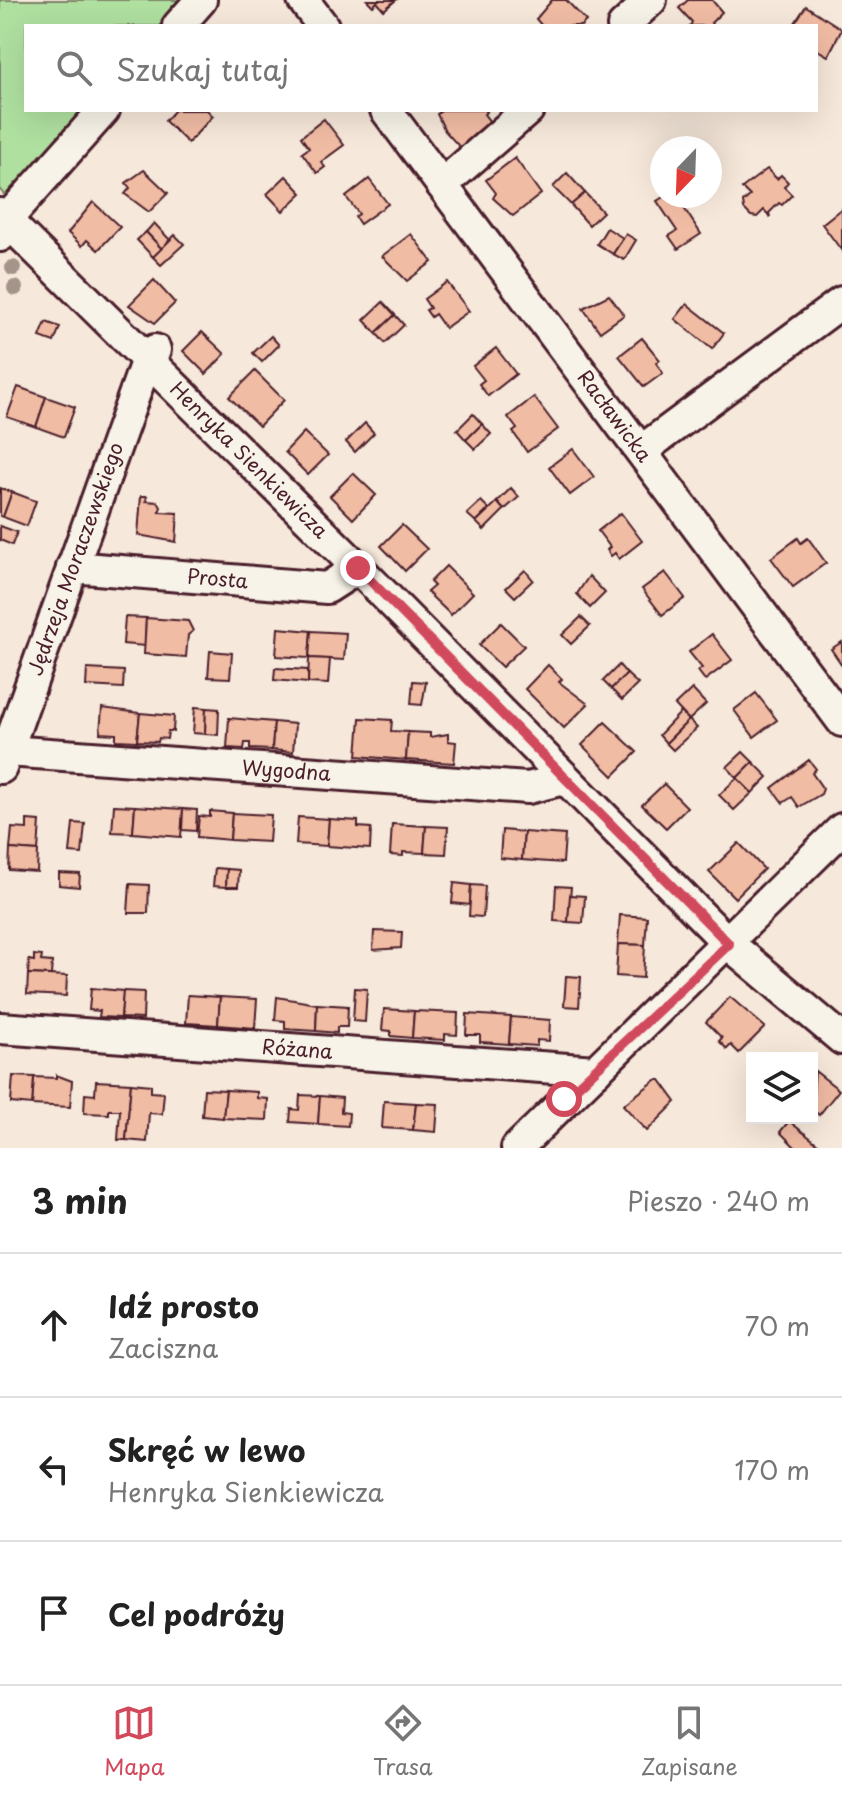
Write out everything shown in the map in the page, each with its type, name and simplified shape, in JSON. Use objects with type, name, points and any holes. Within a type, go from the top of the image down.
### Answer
[{"type":"street","points":[[180,24],[201,0]]},
{"type":"street","points":[[303,0],[321,24]]},
{"type":"street","points":[[625,24],[651,0]]},
{"type":"street","points":[[3,224],[102,112]]},
{"type":"street","name":"Racławicka","points":[[387,112],[842,721]]},
{"type":"street","points":[[442,185],[526,112]]},
{"type":"street","name":"Henryka Sienkiewicza","points":[[3,224],[151,356],[729,944],[842,1039]]},
{"type":"street","points":[[641,451],[842,302]]},
{"type":"street","name":"Jędrzeja Moraczewskiego","points":[[4,760],[151,356]]},
{"type":"street","name":"Prosta","points":[[72,567],[327,588],[358,568]]},
{"type":"street","name":"Wygodna","points":[[4,760],[528,788],[564,779]]},
{"type":"street","points":[[517,1148],[729,944],[842,829]]},
{"type":"street","name":"Różana","points":[[0,1028],[596,1071]]},
{"type":"green space","points":[[0,0],[189,0],[168,24],[24,24],[24,112],[90,112],[8,198],[0,190]]},
{"type":"building","points":[[367,0],[396,0],[384,10],[377,2],[373,6]]},
{"type":"building","points":[[552,0],[566,0],[586,21],[583,24],[540,24],[536,19]]},
{"type":"building","points":[[688,0],[712,0],[722,12],[712,24],[691,24],[679,8]]},
{"type":"building","points":[[806,6],[842,29],[828,56],[818,50],[818,24],[794,24]]},
{"type":"building","points":[[173,112],[209,112],[213,116],[188,143],[165,121]]},
{"type":"building","points":[[486,112],[484,114],[496,130],[465,153],[445,131],[437,114]]},
{"type":"building","points":[[324,119],[344,145],[321,162],[325,167],[317,173],[302,153],[309,148],[301,137]]},
{"type":"building","points":[[515,158],[541,194],[513,216],[493,198],[496,193],[486,180]]},
{"type":"building","points":[[767,169],[777,179],[781,175],[788,182],[784,187],[792,195],[769,213],[770,217],[764,210],[757,217],[751,216],[744,209],[743,202],[750,196],[742,188]]},
{"type":"building","points":[[144,170],[168,193],[149,212],[125,194],[130,188],[126,183]]},
{"type":"building","points":[[567,173],[585,193],[571,205],[553,187]]},
{"type":"building","points":[[286,176],[302,193],[283,211],[267,194]]},
{"type":"building","points":[[369,179],[388,204],[360,224],[355,217],[359,214],[346,197]]},
{"type":"building","points":[[585,193],[603,212],[589,225],[571,205]]},
{"type":"building","points":[[93,202],[120,227],[98,250],[87,240],[82,246],[68,233]]},
{"type":"building","points":[[662,208],[684,208],[701,234],[678,249],[669,236],[677,231]]},
{"type":"building","points":[[842,208],[842,251],[822,224]]},
{"type":"building","points":[[154,223],[170,240],[162,249],[146,232]]},
{"type":"building","points":[[607,228],[623,238],[613,254],[597,244]]},
{"type":"building","points":[[146,232],[162,249],[153,257],[137,240]]},
{"type":"building","points":[[411,234],[432,262],[407,281],[382,256]]},
{"type":"building","points":[[626,234],[636,240],[624,260],[613,254]]},
{"type":"building","points":[[175,235],[184,244],[161,265],[153,257]]},
{"type":"building","points":[[154,280],[175,303],[155,323],[129,305]]},
{"type":"building","points":[[447,282],[469,311],[445,328],[435,314],[431,317],[424,299]]},
{"type":"building","points":[[609,295],[624,315],[600,332],[583,308]]},
{"type":"building","points":[[383,302],[395,315],[376,333],[364,320]]},
{"type":"building","points":[[687,304],[724,333],[712,349],[675,319]]},
{"type":"building","points":[[395,315],[404,325],[385,343],[376,333]]},
{"type":"building","points":[[46,322],[60,327],[54,342],[40,337]]},
{"type":"building","points":[[202,332],[225,354],[206,374],[183,351]]},
{"type":"building","points":[[271,336],[279,345],[262,362],[253,353]]},
{"type":"building","points":[[642,338],[660,360],[656,363],[663,373],[644,387],[619,356]]},
{"type":"building","points":[[496,348],[516,374],[488,396],[479,384],[484,380],[473,366]]},
{"type":"building","points":[[255,371],[284,400],[259,426],[229,397]]},
{"type":"building","points":[[18,387],[46,397],[36,427],[7,417]]},
{"type":"building","points":[[46,397],[75,407],[64,437],[36,427]]},
{"type":"building","points":[[534,397],[558,429],[527,452],[513,432],[517,429],[508,417]]},
{"type":"building","points":[[473,414],[482,424],[466,440],[457,430]]},
{"type":"building","points":[[365,423],[374,433],[355,452],[346,442]]},
{"type":"building","points":[[482,424],[491,434],[475,449],[466,440]]},
{"type":"building","points":[[304,432],[328,455],[308,475],[285,452]]},
{"type":"building","points":[[573,449],[594,477],[570,495],[549,467]]},
{"type":"building","points":[[353,473],[376,495],[353,519],[330,496]]},
{"type":"building","points":[[0,488],[12,492],[3,517],[0,516]]},
{"type":"building","points":[[511,488],[519,497],[504,510],[497,502]]},
{"type":"building","points":[[12,492],[36,501],[27,526],[3,517]]},
{"type":"building","points":[[141,496],[147,496],[146,501],[158,502],[161,507],[159,512],[178,513],[176,542],[138,535]]},
{"type":"building","points":[[481,501],[489,509],[476,522],[467,514]]},
{"type":"building","points":[[497,502],[504,510],[484,530],[476,522]]},
{"type":"building","points":[[621,513],[642,541],[619,559],[615,553],[611,556],[607,550],[610,547],[598,531]]},
{"type":"building","points":[[402,525],[427,549],[405,571],[381,546]]},
{"type":"building","points":[[0,526],[17,532],[12,545],[0,540]]},
{"type":"building","points":[[798,538],[801,543],[808,538],[826,563],[793,587],[771,558]]},
{"type":"building","points":[[446,566],[473,593],[451,615],[427,592],[434,586],[430,582]]},
{"type":"building","points":[[525,570],[533,580],[515,597],[506,588]]},
{"type":"building","points":[[665,572],[685,598],[662,615],[642,589]]},
{"type":"building","points":[[589,576],[605,593],[590,608],[577,594]]},
{"type":"building","points":[[125,617],[146,618],[145,646],[123,644]]},
{"type":"building","points":[[581,617],[590,626],[571,644],[562,635]]},
{"type":"building","points":[[146,618],[188,621],[193,631],[188,635],[186,657],[144,654]]},
{"type":"building","points":[[501,623],[524,646],[502,667],[479,645]]},
{"type":"building","points":[[278,628],[311,631],[309,658],[276,656]]},
{"type":"building","points":[[311,631],[346,633],[344,660],[309,658]]},
{"type":"building","points":[[712,634],[732,660],[705,680],[698,671],[702,668],[689,652]]},
{"type":"building","points":[[842,642],[842,665],[831,649]]},
{"type":"building","points":[[210,651],[232,653],[230,678],[208,677]]},
{"type":"building","points":[[309,658],[330,659],[328,684],[308,683]]},
{"type":"building","points":[[548,665],[562,679],[559,682],[588,704],[564,728],[525,689]]},
{"type":"building","points":[[619,665],[627,674],[611,689],[603,681]]},
{"type":"building","points":[[275,668],[308,670],[308,683],[274,680]]},
{"type":"building","points":[[87,669],[124,671],[123,688],[86,686]]},
{"type":"building","points":[[627,674],[638,684],[622,700],[611,689]]},
{"type":"building","points":[[413,681],[426,682],[422,705],[411,704]]},
{"type":"building","points":[[692,689],[706,704],[689,720],[675,705]]},
{"type":"building","points":[[756,693],[777,720],[754,737],[734,710]]},
{"type":"building","points":[[195,707],[206,708],[205,734],[193,733]]},
{"type":"building","points":[[102,708],[140,713],[137,741],[116,740],[116,734],[100,733]]},
{"type":"building","points":[[206,708],[219,709],[218,735],[205,734]]},
{"type":"building","points":[[681,712],[689,720],[666,743],[659,735]]},
{"type":"building","points":[[140,713],[174,716],[173,731],[168,731],[167,739],[159,738],[158,742],[137,741]]},
{"type":"building","points":[[229,718],[274,722],[272,750],[250,749],[250,743],[245,743],[244,749],[227,748]]},
{"type":"building","points":[[360,718],[392,720],[391,731],[408,732],[406,760],[357,756]]},
{"type":"building","points":[[689,720],[697,728],[673,750],[666,743]]},
{"type":"building","points":[[274,722],[295,724],[293,752],[272,750]]},
{"type":"building","points":[[605,722],[637,752],[613,776],[582,745]]},
{"type":"building","points":[[408,732],[430,733],[430,737],[448,734],[448,741],[456,742],[454,763],[406,760]]},
{"type":"building","points":[[743,752],[753,762],[737,778],[727,767]]},
{"type":"building","points":[[809,760],[816,769],[812,773],[823,789],[821,794],[799,807],[792,797],[783,803],[772,788]]},
{"type":"building","points":[[753,762],[768,777],[752,793],[737,778]]},
{"type":"building","points":[[737,778],[752,793],[734,810],[719,795]]},
{"type":"building","points":[[664,784],[687,807],[666,828],[642,805]]},
{"type":"building","points":[[114,805],[135,806],[133,833],[112,832]]},
{"type":"building","points":[[135,806],[183,809],[181,837],[133,833]]},
{"type":"building","points":[[183,809],[197,810],[196,831],[182,830]]},
{"type":"building","points":[[210,811],[232,813],[230,840],[197,837],[199,816],[210,817]]},
{"type":"building","points":[[232,813],[271,815],[269,842],[230,840]]},
{"type":"building","points":[[298,817],[329,819],[327,846],[296,844]]},
{"type":"building","points":[[329,819],[358,821],[358,827],[371,828],[370,849],[327,846]]},
{"type":"building","points":[[27,820],[40,821],[38,851],[10,849],[12,828],[27,829]]},
{"type":"building","points":[[73,823],[85,824],[82,854],[70,853]]},
{"type":"building","points":[[392,824],[426,826],[424,853],[390,855]]},
{"type":"building","points":[[426,826],[448,827],[446,854],[424,853]]},
{"type":"building","points":[[502,830],[524,832],[522,860],[500,858]]},
{"type":"building","points":[[524,832],[565,835],[563,863],[522,860]]},
{"type":"building","points":[[739,843],[764,869],[735,898],[709,872]]},
{"type":"building","points":[[10,849],[38,851],[37,872],[9,870]]},
{"type":"building","points":[[215,868],[227,869],[226,887],[213,886]]},
{"type":"building","points":[[227,869],[239,870],[238,887],[226,887]]},
{"type":"building","points":[[59,873],[80,874],[79,887],[59,885]]},
{"type":"building","points":[[454,883],[471,885],[470,905],[452,903]]},
{"type":"building","points":[[130,884],[149,885],[148,913],[128,913]]},
{"type":"building","points":[[471,885],[485,886],[483,917],[469,916]]},
{"type":"building","points":[[556,886],[571,887],[568,922],[554,921]]},
{"type":"building","points":[[570,895],[585,896],[583,923],[568,922]]},
{"type":"building","points":[[620,915],[647,917],[645,945],[618,944]]},
{"type":"building","points":[[374,931],[402,932],[401,948],[373,950]]},
{"type":"building","points":[[618,944],[645,945],[643,978],[616,976]]},
{"type":"building","points":[[34,955],[42,956],[41,961],[52,962],[51,975],[28,974],[29,960],[34,961]]},
{"type":"building","points":[[28,974],[67,976],[66,996],[27,994]]},
{"type":"building","points":[[566,976],[581,977],[579,1007],[564,1006]]},
{"type":"building","points":[[91,988],[123,991],[121,1018],[99,1017],[100,1011],[89,1010]]},
{"type":"building","points":[[355,988],[367,989],[365,1022],[353,1021]]},
{"type":"building","points":[[123,991],[144,992],[143,1019],[121,1018]]},
{"type":"building","points":[[188,995],[220,997],[218,1025],[186,1023]]},
{"type":"building","points":[[220,997],[257,999],[255,1028],[218,1025]]},
{"type":"building","points":[[277,997],[317,1004],[316,1031],[285,1029],[285,1021],[275,1020]]},
{"type":"building","points":[[730,997],[765,1027],[739,1053],[731,1045],[727,1049],[719,1041],[722,1038],[706,1022]]},
{"type":"building","points":[[317,1004],[348,1006],[347,1027],[337,1027],[337,1033],[316,1031]]},
{"type":"building","points":[[384,1009],[414,1011],[412,1038],[391,1036],[391,1031],[382,1030]]},
{"type":"building","points":[[414,1011],[458,1013],[457,1035],[445,1034],[445,1040],[412,1038]]},
{"type":"building","points":[[467,1014],[511,1017],[509,1044],[480,1042],[480,1035],[466,1035]]},
{"type":"building","points":[[511,1017],[550,1020],[549,1041],[537,1040],[537,1046],[509,1044]]},
{"type":"building","points":[[818,1073],[839,1090],[818,1114]]},
{"type":"building","points":[[56,1075],[72,1081],[70,1107],[32,1105],[34,1077],[56,1078]]},
{"type":"building","points":[[13,1076],[34,1077],[32,1105],[11,1103]]},
{"type":"building","points":[[660,1080],[676,1102],[647,1131],[623,1105]]},
{"type":"building","points":[[96,1081],[131,1083],[126,1140],[118,1140],[120,1110],[109,1110],[109,1114],[84,1113],[85,1094],[95,1095]]},
{"type":"building","points":[[131,1083],[151,1085],[151,1092],[164,1093],[162,1114],[149,1113],[147,1142],[126,1140]]},
{"type":"building","points":[[204,1089],[226,1090],[223,1118],[202,1116]]},
{"type":"building","points":[[226,1090],[257,1092],[257,1098],[268,1099],[267,1120],[223,1118]]},
{"type":"building","points":[[300,1095],[320,1096],[318,1124],[290,1122],[291,1109],[299,1110]]},
{"type":"building","points":[[320,1096],[342,1098],[341,1112],[349,1113],[348,1126],[318,1124]]},
{"type":"building","points":[[384,1101],[416,1103],[413,1130],[382,1128]]},
{"type":"building","points":[[416,1103],[438,1104],[436,1132],[413,1130]]},
{"type":"building","points":[[787,1124],[793,1124],[819,1145],[817,1148],[796,1148],[780,1132]]},
{"type":"route","points":[[358,568],[729,944],[564,1099]]}]
